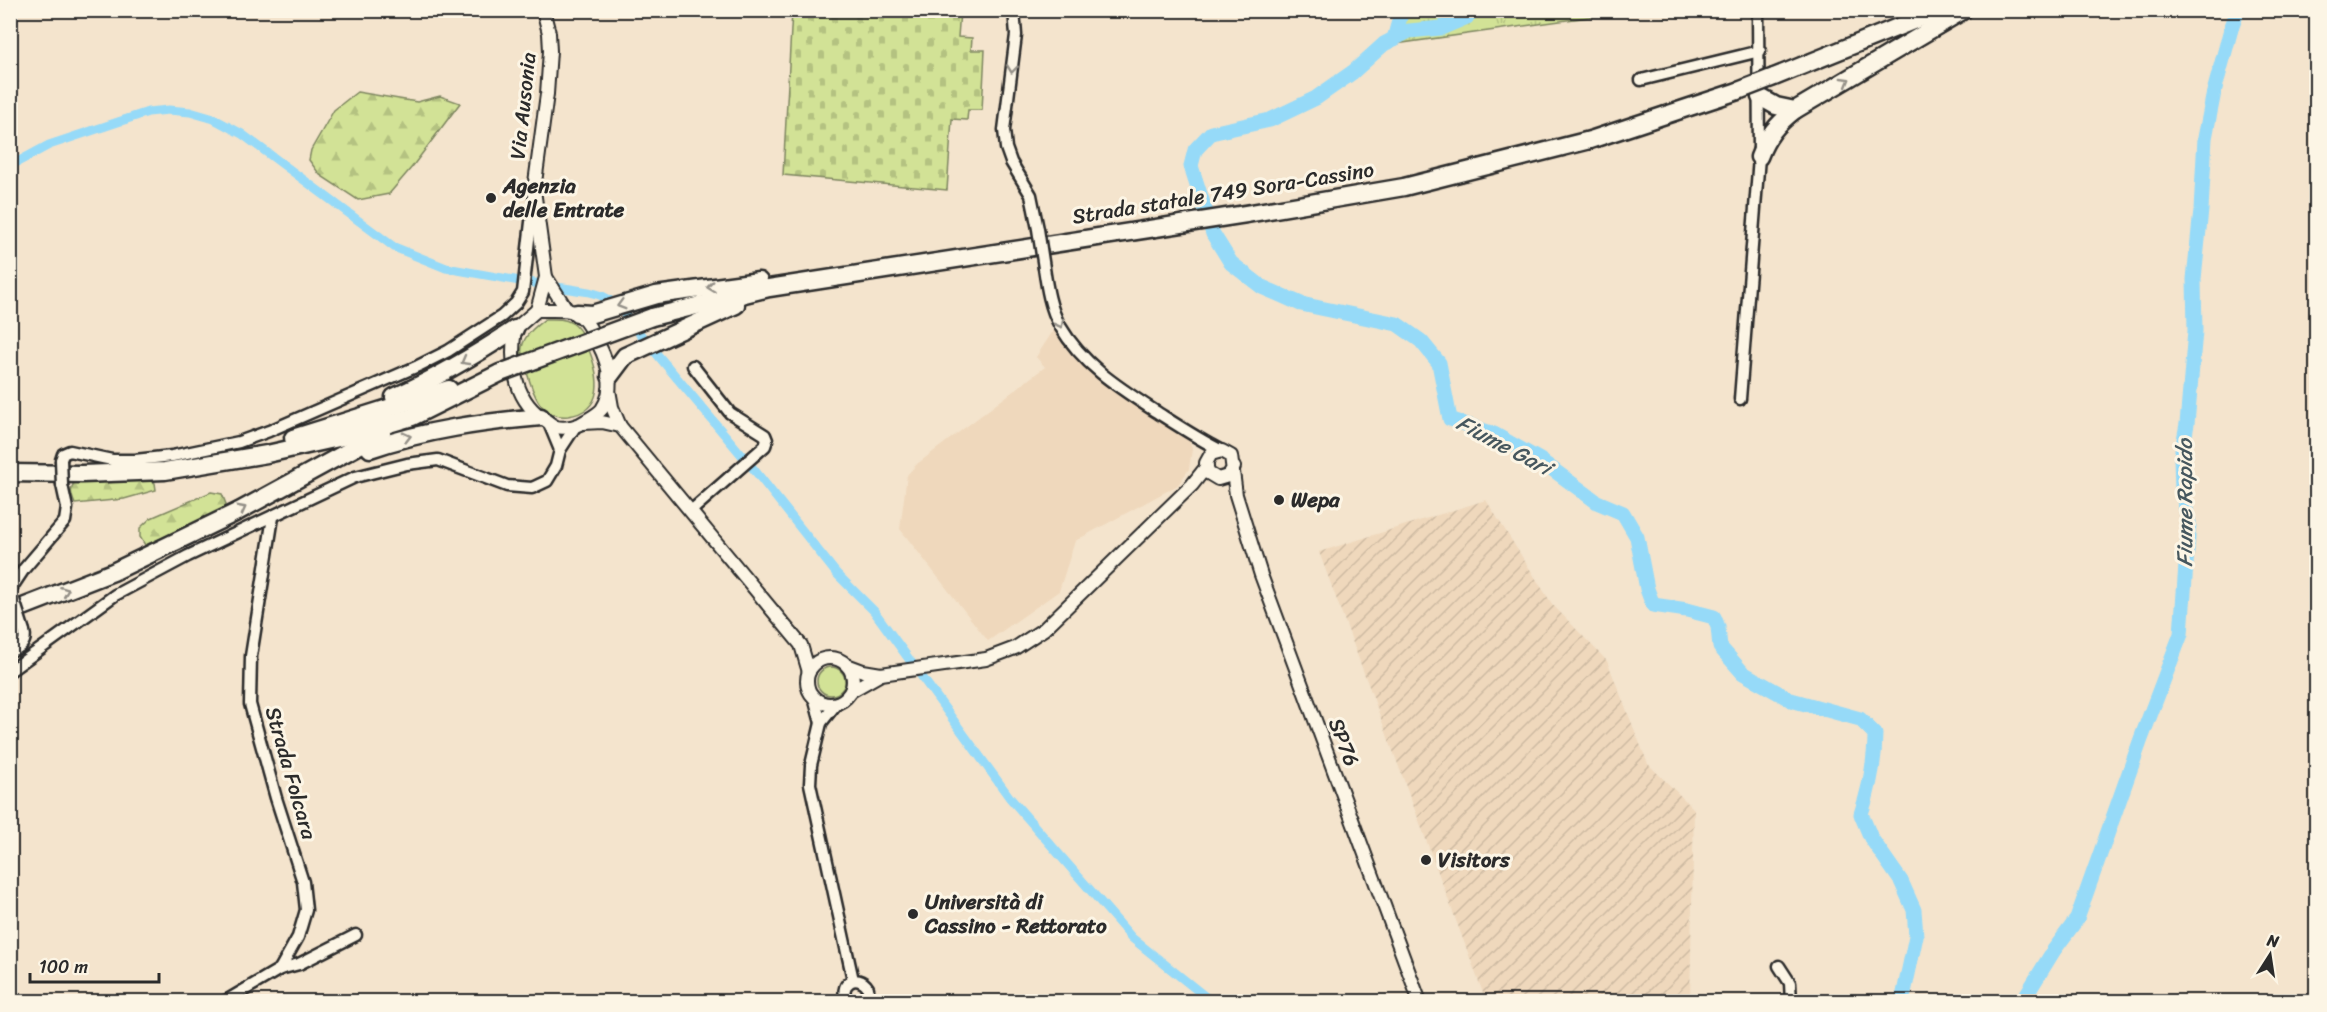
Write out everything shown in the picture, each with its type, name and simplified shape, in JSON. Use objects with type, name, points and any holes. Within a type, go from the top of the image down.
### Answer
[{"type":"highway","name":"Strada statale 749 Sora-Cassino","points":[[134,472],[278,443],[500,373],[651,317],[769,288],[1246,214],[1404,187],[1590,140],[1738,91],[1940,10]]},
{"type":"highway","points":[[1759,158],[1773,128],[1795,110],[1964,10]]},
{"type":"highway","points":[[1760,97],[1776,106],[1795,110]]},
{"type":"highway","points":[[572,312],[592,314],[656,295],[762,281],[832,277]]},
{"type":"highway","points":[[610,383],[625,356],[635,351],[736,305],[832,277]]},
{"type":"highway","points":[[299,436],[365,411],[421,385],[483,351],[515,329]]},
{"type":"highway","name":"Strada statale 749 Sora-Cassino","points":[[10,473],[82,474],[165,471],[267,454],[352,435],[412,417],[500,373]]},
{"type":"highway","points":[[12,598],[113,572],[239,511],[412,417]]},
{"type":"highway","points":[[313,471],[406,436],[457,427],[544,419]]},
{"type":"street","name":"Via Ausonia","points":[[537,310],[546,277],[536,211],[535,171],[547,94],[550,51],[543,10]]},
{"type":"street","points":[[1014,10],[1016,34],[1004,130],[1006,148],[1011,162],[1031,195],[1050,300],[1059,324],[1077,351],[1100,372],[1199,440],[1231,456],[1234,467],[1228,476],[1192,485]]},
{"type":"street","points":[[1740,399],[1759,158],[1758,10]]},
{"type":"street","points":[[1641,80],[1760,51]]},
{"type":"street","points":[[10,651],[21,646],[24,641],[24,631],[12,598],[24,569],[65,521],[67,508],[62,485],[61,460],[63,454],[70,451],[112,460],[135,460],[206,450],[239,442],[269,431],[448,351],[502,316],[516,303],[523,292],[531,222],[536,211]]},
{"type":"street","name":"Via Ausonia","points":[[546,277],[572,312]]},
{"type":"street","points":[[620,426],[602,422],[556,427],[533,411],[519,391],[512,352],[515,329],[537,310],[572,312],[586,320],[603,353],[610,383],[612,407],[620,426],[801,645],[809,672],[807,685],[814,697],[821,723]]},
{"type":"street","points":[[691,511],[766,443],[765,435],[730,413],[693,366]]},
{"type":"street","points":[[10,671],[115,595],[188,556],[355,477],[407,464],[438,460],[507,486],[532,488],[547,481],[556,466],[560,450],[579,425],[601,410],[610,383]]},
{"type":"street","points":[[544,419],[560,450]]},
{"type":"street","points":[[1199,440],[1207,463]]},
{"type":"street","points":[[801,645],[863,671],[881,674],[996,656],[1015,648],[1044,629],[1192,485],[1211,454],[1221,451]]},
{"type":"street","name":"SP76","points":[[1207,463],[1208,474],[1217,478],[1236,495]]},
{"type":"street","name":"SP76","points":[[1234,467],[1236,495],[1261,575],[1420,1002]]},
{"type":"street","name":"Strada Folcara","points":[[273,517],[251,656],[250,704],[276,798],[303,882],[306,910],[298,937],[280,969]]},
{"type":"street","points":[[809,672],[818,662],[830,658]]},
{"type":"street","points":[[847,665],[853,677],[851,691]]},
{"type":"street","points":[[814,697],[825,704],[837,703],[845,699],[851,691],[881,674]]},
{"type":"street","points":[[837,703],[821,723],[811,765],[810,784],[853,980]]},
{"type":"street","points":[[224,1002],[280,969],[299,964],[356,935]]},
{"type":"street","points":[[1779,966],[1790,983],[1791,1002]]},
{"type":"street","points":[[848,1002],[844,995],[844,987],[853,980],[859,980],[867,985],[869,992],[864,1002]]},
{"type":"shaded area","points":[[1055,328],[1087,366],[1189,438],[1192,449],[1189,469],[1178,485],[1075,541],[1059,591],[988,641],[900,529],[907,475],[917,464],[1045,367],[1036,357]]},
{"type":"shaded area","points":[[1486,500],[1552,604],[1607,661],[1648,764],[1694,809],[1690,1001],[1486,1001],[1319,552]]},
{"type":"green space","points":[[1401,10],[1632,11],[1395,44]]},
{"type":"green space","points":[[792,11],[960,11],[958,37],[972,38],[971,50],[985,50],[982,110],[968,110],[967,120],[952,119],[947,190],[783,175]]},
{"type":"green space","points":[[357,92],[417,102],[440,96],[460,103],[389,194],[358,200],[320,175],[309,160],[311,150],[334,110]]},
{"type":"green space","points":[[545,319],[562,320],[575,325],[589,350],[597,381],[596,391],[589,407],[580,413],[558,416],[550,413],[538,401],[531,386],[522,358],[523,342]]},
{"type":"green space","points":[[117,479],[149,480],[155,483],[156,490],[124,499],[75,504],[72,493],[74,482]]},
{"type":"green space","points":[[211,492],[222,494],[226,504],[223,513],[145,545],[140,537],[140,528],[151,518]]},
{"type":"green space","points":[[831,667],[841,671],[845,681],[841,691],[831,695],[821,691],[817,681],[821,671]]},
{"type":"waterway","points":[[1394,39],[1402,10]]},
{"type":"waterway","name":"Fiume Gari","points":[[1473,10],[1467,17],[1441,28],[1409,31],[1384,44],[1353,72],[1316,98],[1270,120],[1211,133],[1195,150],[1191,166],[1213,234],[1231,263],[1262,287],[1301,304],[1397,324],[1421,341],[1439,363],[1450,419],[1494,434],[1540,460],[1597,502],[1623,513],[1637,537],[1647,589],[1653,605],[1714,617],[1718,627],[1720,647],[1743,673],[1791,700],[1860,719],[1875,734],[1871,774],[1861,814],[1871,838],[1901,881],[1914,910],[1916,936],[1902,1002]]},
{"type":"waterway","name":"Fiume Rapido","points":[[2022,1002],[2054,950],[2077,919],[2181,634],[2189,523],[2182,491],[2181,456],[2187,424],[2195,331],[2194,279],[2205,138],[2214,92],[2238,10]]},
{"type":"waterway","points":[[10,166],[49,145],[148,112],[169,110],[190,112],[214,119],[242,134],[394,247],[446,268],[520,281]]},
{"type":"waterway","points":[[528,282],[541,284]]},
{"type":"waterway","points":[[557,287],[597,294],[622,310],[836,573],[874,611],[1010,798],[1132,938],[1212,1002]]},
{"type":"place","name":"Agenzia delle Entrate","points":[[491,198]]},
{"type":"place","name":"Wepa","points":[[1279,500]]},
{"type":"place","name":"Visitors","points":[[1426,860]]},
{"type":"place","name":"Università di Cassino - Rettorato","points":[[913,914]]}]
